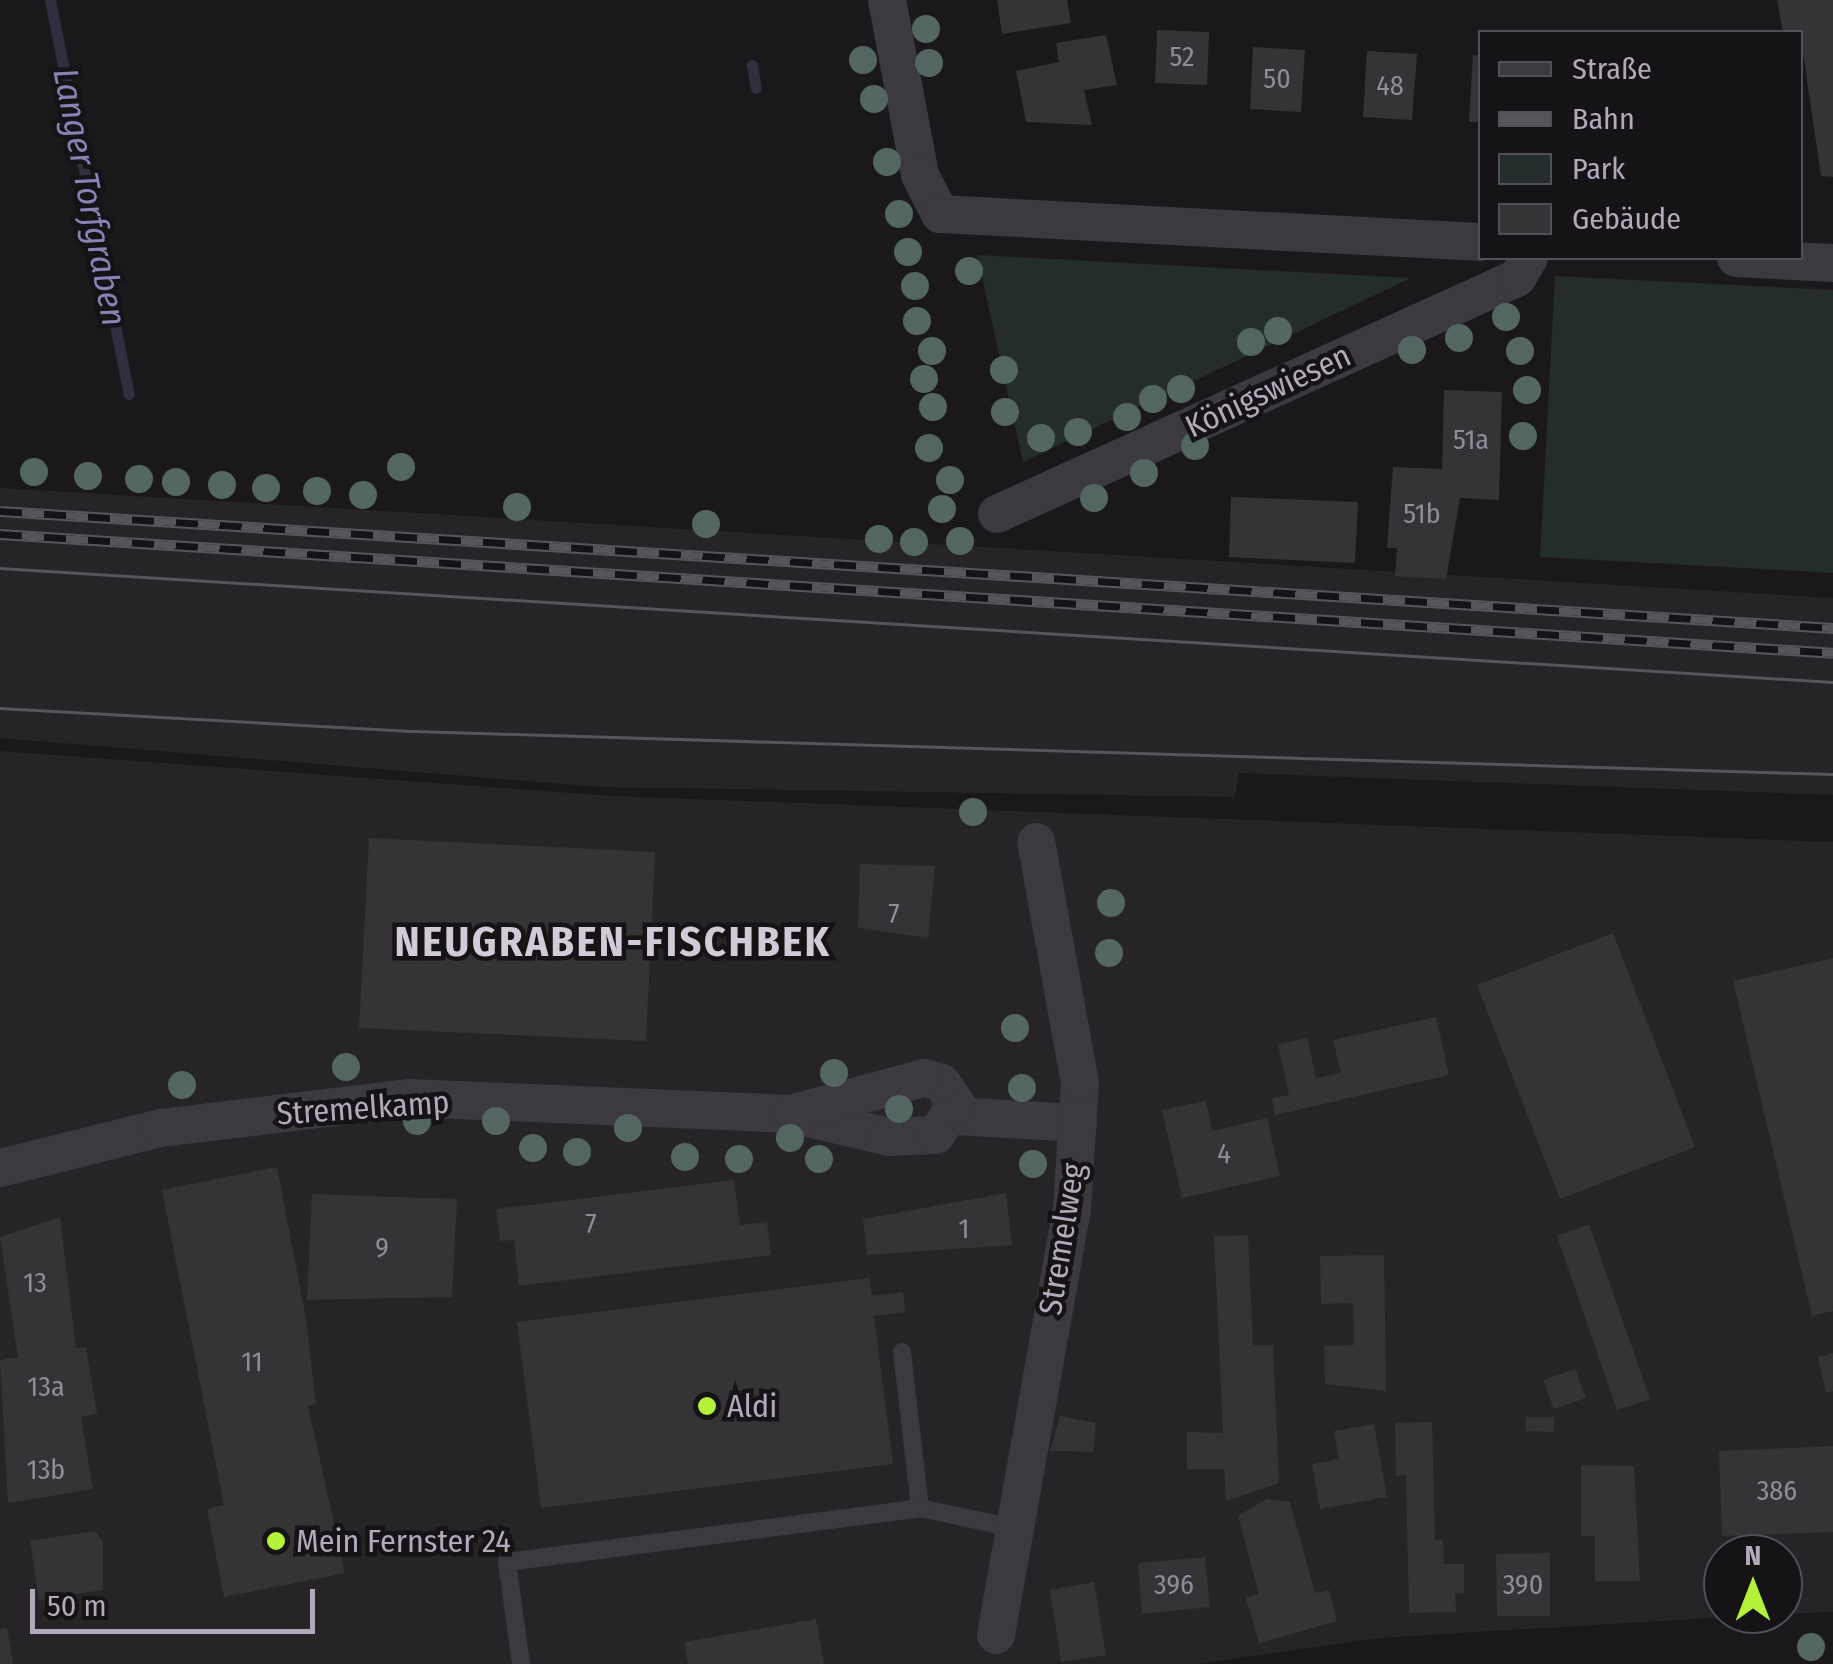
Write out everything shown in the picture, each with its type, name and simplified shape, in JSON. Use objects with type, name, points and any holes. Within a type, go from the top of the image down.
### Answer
[{"type":"street","points":[[886,0],[920,175],[940,214],[1478,242]]},
{"type":"street","name":"Königswiesen","points":[[998,514],[1516,278],[1528,260]]},
{"type":"street","points":[[1768,260],[1833,264]]},
{"type":"street","name":"Stremelweg","points":[[996,1635],[1072,1210],[1080,1083],[1036,842]]},
{"type":"street","name":"Stremelkamp","points":[[791,1114],[924,1078],[950,1092],[955,1116]]},
{"type":"street","name":"Stremelkamp","points":[[0,1168],[161,1128],[410,1098],[791,1114],[889,1137],[936,1134],[955,1116],[1078,1122]]},
{"type":"lane","points":[[902,1352],[920,1508]]},
{"type":"lane","points":[[521,1664],[506,1562],[920,1508],[1014,1528]]},
{"type":"shaded area","points":[[0,488],[1833,598],[1833,795],[1239,773],[1235,797],[599,787],[0,738]]},
{"type":"shaded area","points":[[0,751],[613,796],[1833,842],[1833,1612],[1803,1613],[1803,1534],[1703,1534],[1703,1618],[1378,1638],[1197,1664],[0,1664]]},
{"type":"green space","points":[[977,255],[1411,278],[1023,462]]},
{"type":"green space","points":[[1555,276],[1833,290],[1833,573],[1540,557]]},
{"type":"building","points":[[997,0],[1067,0],[1071,23],[1002,34]]},
{"type":"building","points":[[1777,0],[1833,0],[1833,177],[1821,176],[1803,30],[1783,30]]},
{"type":"building","points":[[1157,30],[1209,32],[1207,85],[1155,83]]},
{"type":"building","points":[[1106,35],[1117,85],[1084,90],[1092,125],[1026,122],[1016,71],[1059,62],[1056,43]]},
{"type":"building","points":[[1253,47],[1305,50],[1301,112],[1250,109]]},
{"type":"building","points":[[1367,51],[1417,54],[1412,120],[1363,117]]},
{"type":"building","points":[[1473,55],[1478,56],[1478,122],[1469,122]]},
{"type":"building","points":[[1444,390],[1502,392],[1499,500],[1460,498],[1446,579],[1395,576],[1397,548],[1387,548],[1393,467],[1442,469]]},
{"type":"building","points":[[1231,497],[1358,502],[1355,563],[1229,557]]},
{"type":"building","points":[[369,838],[655,852],[646,1041],[359,1028]]},
{"type":"building","points":[[860,864],[935,866],[928,938],[858,928]]},
{"type":"building","points":[[1613,933],[1695,1147],[1560,1199],[1477,985]]},
{"type":"building","points":[[1833,958],[1833,1311],[1812,1316],[1733,981]]},
{"type":"building","points":[[1436,1017],[1449,1075],[1275,1115],[1272,1098],[1289,1095],[1278,1044],[1307,1038],[1316,1078],[1341,1073],[1333,1040]]},
{"type":"building","points":[[1206,1101],[1212,1131],[1267,1118],[1280,1176],[1182,1198],[1162,1110]]},
{"type":"building","points":[[277,1167],[306,1319],[316,1404],[308,1406],[345,1573],[224,1597],[207,1509],[224,1505],[162,1190]]},
{"type":"building","points":[[734,1180],[740,1225],[767,1222],[771,1255],[519,1286],[514,1240],[500,1241],[496,1209]]},
{"type":"building","points":[[1006,1193],[1012,1245],[867,1255],[863,1219]]},
{"type":"building","points":[[312,1194],[457,1199],[452,1297],[307,1300]]},
{"type":"building","points":[[60,1217],[76,1348],[86,1347],[97,1414],[81,1417],[93,1489],[8,1503],[0,1360],[18,1357],[0,1237]]},
{"type":"building","points":[[1589,1224],[1650,1399],[1617,1410],[1557,1236]]},
{"type":"building","points":[[1248,1235],[1253,1345],[1273,1345],[1279,1483],[1226,1501],[1224,1469],[1187,1469],[1187,1432],[1223,1433],[1214,1236]]},
{"type":"building","points":[[1384,1255],[1386,1391],[1325,1384],[1324,1346],[1354,1345],[1353,1303],[1321,1304],[1320,1256]]},
{"type":"building","name":"Aldi","points":[[869,1278],[872,1296],[903,1292],[905,1312],[874,1316],[893,1464],[541,1508],[517,1322]]},
{"type":"building","points":[[1833,1353],[1833,1391],[1826,1393],[1818,1357]]},
{"type":"building","points":[[1575,1369],[1586,1398],[1554,1409],[1543,1380]]},
{"type":"building","points":[[1060,1416],[1096,1423],[1093,1452],[1050,1451]]},
{"type":"building","points":[[1526,1417],[1554,1417],[1554,1432],[1526,1431]]},
{"type":"building","points":[[1432,1422],[1435,1540],[1443,1539],[1444,1564],[1464,1564],[1464,1593],[1455,1593],[1456,1612],[1409,1613],[1406,1475],[1396,1476],[1395,1423]]},
{"type":"building","points":[[1374,1424],[1387,1497],[1320,1509],[1312,1464],[1339,1459],[1334,1431]]},
{"type":"building","points":[[1833,1446],[1833,1532],[1722,1534],[1719,1451]]},
{"type":"building","points":[[1581,1465],[1634,1466],[1640,1581],[1595,1581],[1595,1536],[1581,1536]]},
{"type":"building","points":[[1267,1499],[1290,1502],[1315,1593],[1329,1590],[1337,1621],[1259,1643],[1246,1598],[1259,1594],[1238,1516]]},
{"type":"building","points":[[94,1531],[103,1541],[103,1590],[39,1600],[30,1541]]},
{"type":"building","points":[[1550,1553],[1550,1616],[1497,1616],[1496,1554]]},
{"type":"building","points":[[1205,1557],[1210,1607],[1142,1614],[1138,1563]]},
{"type":"building","points":[[1094,1582],[1106,1655],[1061,1662],[1050,1590]]},
{"type":"building","points":[[816,1619],[824,1664],[688,1664],[684,1642]]},
{"type":"building","points":[[7,1628],[13,1664],[0,1664],[0,1629]]},
{"type":"waterway","name":"Langer Torfgraben","points":[[50,0],[129,394]]},
{"type":"waterway","points":[[752,65],[756,88]]},
{"type":"tram line","points":[[0,568],[1833,682]]},
{"type":"tram line","points":[[0,708],[414,731],[1833,774]]},
{"type":"railway","points":[[0,511],[1833,628]]},
{"type":"railway","points":[[0,534],[1833,653]]},
{"type":"place","name":"Aldi","points":[[707,1406]]},
{"type":"place","name":"Mein Fernster 24","points":[[276,1541]]},
{"type":"district","name":"NEUGRABEN-FISCHBEK","points":[[613,942]]}]
